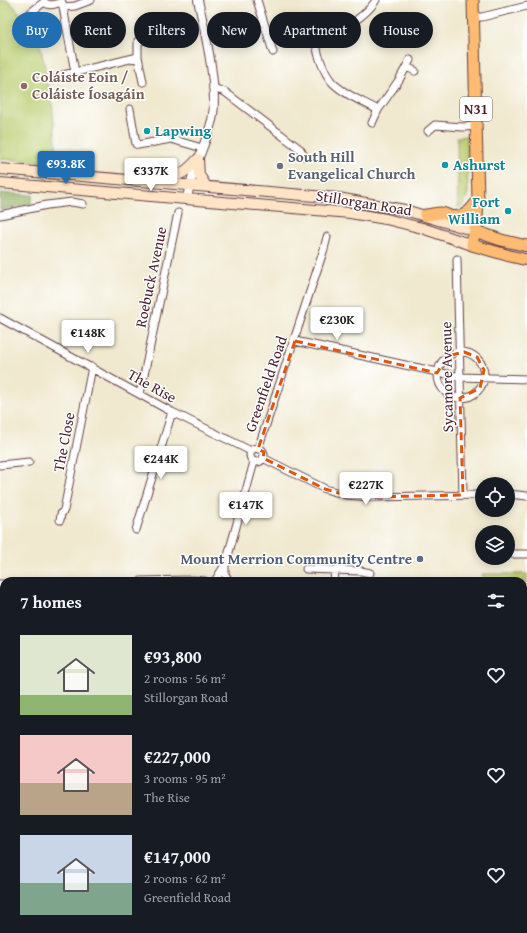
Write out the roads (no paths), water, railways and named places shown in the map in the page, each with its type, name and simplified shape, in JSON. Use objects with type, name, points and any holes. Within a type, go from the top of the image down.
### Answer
[{"type":"highway","name":"N31","points":[[472,245],[475,232],[478,200],[473,0]]},
{"type":"highway","points":[[425,215],[442,213],[460,217],[467,214],[478,200]]},
{"type":"highway","name":"Stillorgan Road","points":[[475,232],[527,246]]},
{"type":"highway","name":"Stillorgan Road","points":[[472,245],[527,260]]},
{"type":"main road","points":[[133,180],[142,175],[169,177],[179,175],[186,171],[198,159]]},
{"type":"main road","points":[[198,159],[199,176],[206,186]]},
{"type":"main road","name":"Stillorgan Road","points":[[0,168],[338,198],[386,206],[425,215],[475,232]]},
{"type":"main road","points":[[155,196],[161,188],[157,182]]},
{"type":"main road","name":"Stillorgan Road","points":[[0,183],[350,213],[386,219],[448,236],[472,245]]},
{"type":"main road","points":[[425,215],[445,223],[452,231],[448,236]]},
{"type":"street","points":[[31,12],[44,2],[50,6],[62,3],[75,6],[91,0]]},
{"type":"street","points":[[187,199],[189,185],[209,130],[213,113],[213,88],[206,36],[198,0]]},
{"type":"street","points":[[257,0],[273,52]]},
{"type":"street","points":[[376,0],[373,5],[357,20],[319,40],[316,44],[328,77],[333,84],[378,110]]},
{"type":"street","points":[[62,3],[75,72]]},
{"type":"street","points":[[473,17],[482,17],[527,6]]},
{"type":"street","points":[[138,48],[138,58],[143,82]]},
{"type":"street","points":[[59,76],[138,58]]},
{"type":"street","points":[[372,123],[378,110],[407,67],[410,60]]},
{"type":"street","points":[[407,67],[415,71]]},
{"type":"street","points":[[213,88],[225,92],[300,149],[304,156]]},
{"type":"street","points":[[130,108],[136,144],[138,146],[171,139],[202,148]]},
{"type":"street","points":[[428,131],[435,125],[463,127],[476,126]]},
{"type":"street","points":[[0,215],[47,205],[72,202],[83,204]]},
{"type":"street","name":"Roebuck Avenue","points":[[140,394],[178,214]]},
{"type":"street","name":"Greenfield Road","points":[[255,450],[294,341],[327,237]]},
{"type":"street","name":"Sycamore Avenue","points":[[457,259],[463,495]]},
{"type":"street","name":"The Rise","points":[[0,318],[172,412],[255,450]]},
{"type":"street","points":[[294,341],[460,377],[527,379]]},
{"type":"street","points":[[459,352],[471,354],[477,357],[482,363],[485,377],[483,383],[476,392],[471,396],[460,397],[443,390],[440,386],[437,373],[440,366],[448,356],[459,352]]},
{"type":"street","name":"The Close","points":[[60,520],[61,514],[64,510],[92,367]]},
{"type":"street","points":[[136,530],[172,412]]},
{"type":"street","points":[[254,462],[250,457],[255,450],[263,454],[263,458],[325,489],[346,495],[372,497],[475,495]]},
{"type":"street","points":[[254,462],[260,461],[263,458]]},
{"type":"street","points":[[0,464],[29,462]]},
{"type":"street","points":[[227,577],[225,574],[226,562],[254,462]]},
{"type":"street","points":[[515,495],[527,496]]},
{"type":"street","points":[[515,554],[527,554]]},
{"type":"street","points":[[217,577],[226,562]]},
{"type":"street","points":[[306,569],[361,571],[370,573]]},
{"type":"street","points":[[334,577],[335,570]]},
{"type":"place","name":"Coláiste Eoin / Coláiste Íosagáin","points":[[24,86]]},
{"type":"place","name":"Lapwing","points":[[147,131]]},
{"type":"place","name":"Ashurst","points":[[445,165]]},
{"type":"place","name":"South Hill Evangelical Church","points":[[280,166]]},
{"type":"place","name":"Fort William","points":[[508,211]]},
{"type":"place","name":"Mount Merrion Community Centre","points":[[420,559]]}]
